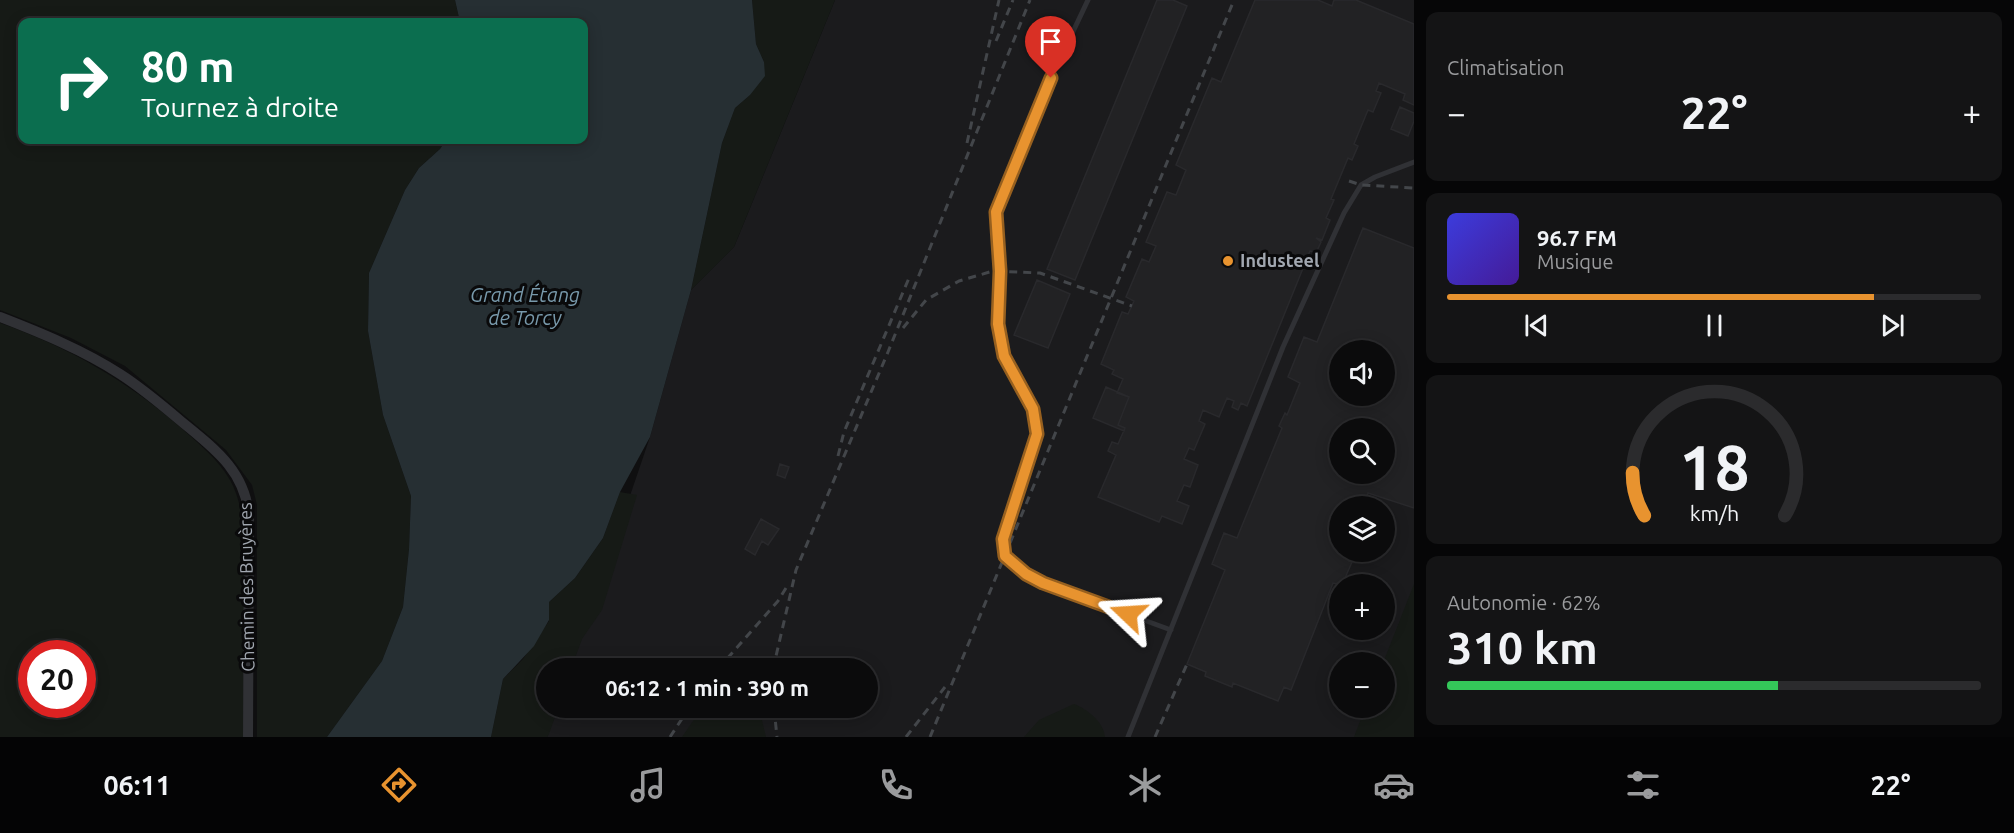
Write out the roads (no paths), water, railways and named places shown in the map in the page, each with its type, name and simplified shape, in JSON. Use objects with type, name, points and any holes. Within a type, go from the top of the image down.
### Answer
[{"type":"street","name":"Chemin des Bruyères","points":[[0,317],[62,342],[120,374],[207,442],[242,484],[248,498],[249,516],[248,737]]},
{"type":"lane","points":[[1088,0],[1042,97],[996,212],[1000,271],[998,324],[1000,335],[1004,356],[1033,409],[1037,434],[1003,539],[1005,556],[1026,574],[1043,583],[1171,630]]},
{"type":"lane","points":[[1128,737],[1283,347],[1344,213],[1361,185],[1414,162]]},
{"type":"water","name":"Grand Étang de Torcy","points":[[455,0],[752,0],[756,44],[764,62],[765,76],[750,95],[735,108],[722,143],[691,290],[650,437],[620,492],[603,538],[575,578],[549,602],[549,620],[534,646],[503,679],[491,737],[327,737],[382,661],[403,607],[409,549],[411,496],[383,415],[368,331],[369,273],[405,190],[419,168],[443,144],[588,144],[588,18],[459,18]]},
{"type":"railway","points":[[967,143],[999,0]]},
{"type":"railway","points":[[996,41],[1013,0]]},
{"type":"railway","points":[[776,658],[796,570],[888,352],[1030,0]]},
{"type":"railway","points":[[930,737],[1234,0]]},
{"type":"railway","points":[[1349,181],[1361,185],[1414,188]]},
{"type":"railway","points":[[903,328],[926,300],[959,281],[993,271],[1040,273],[1132,306]]},
{"type":"railway","points":[[838,456],[844,432],[909,278]]},
{"type":"railway","points":[[728,658],[778,601],[789,583]]},
{"type":"railway","points":[[1155,737],[1187,664]]},
{"type":"railway","points":[[906,737],[945,687]]},
{"type":"railway","points":[[670,737],[682,718]]},
{"type":"railway","points":[[775,718],[777,737]]},
{"type":"place","name":"Industeel","points":[[1228,261]]}]
